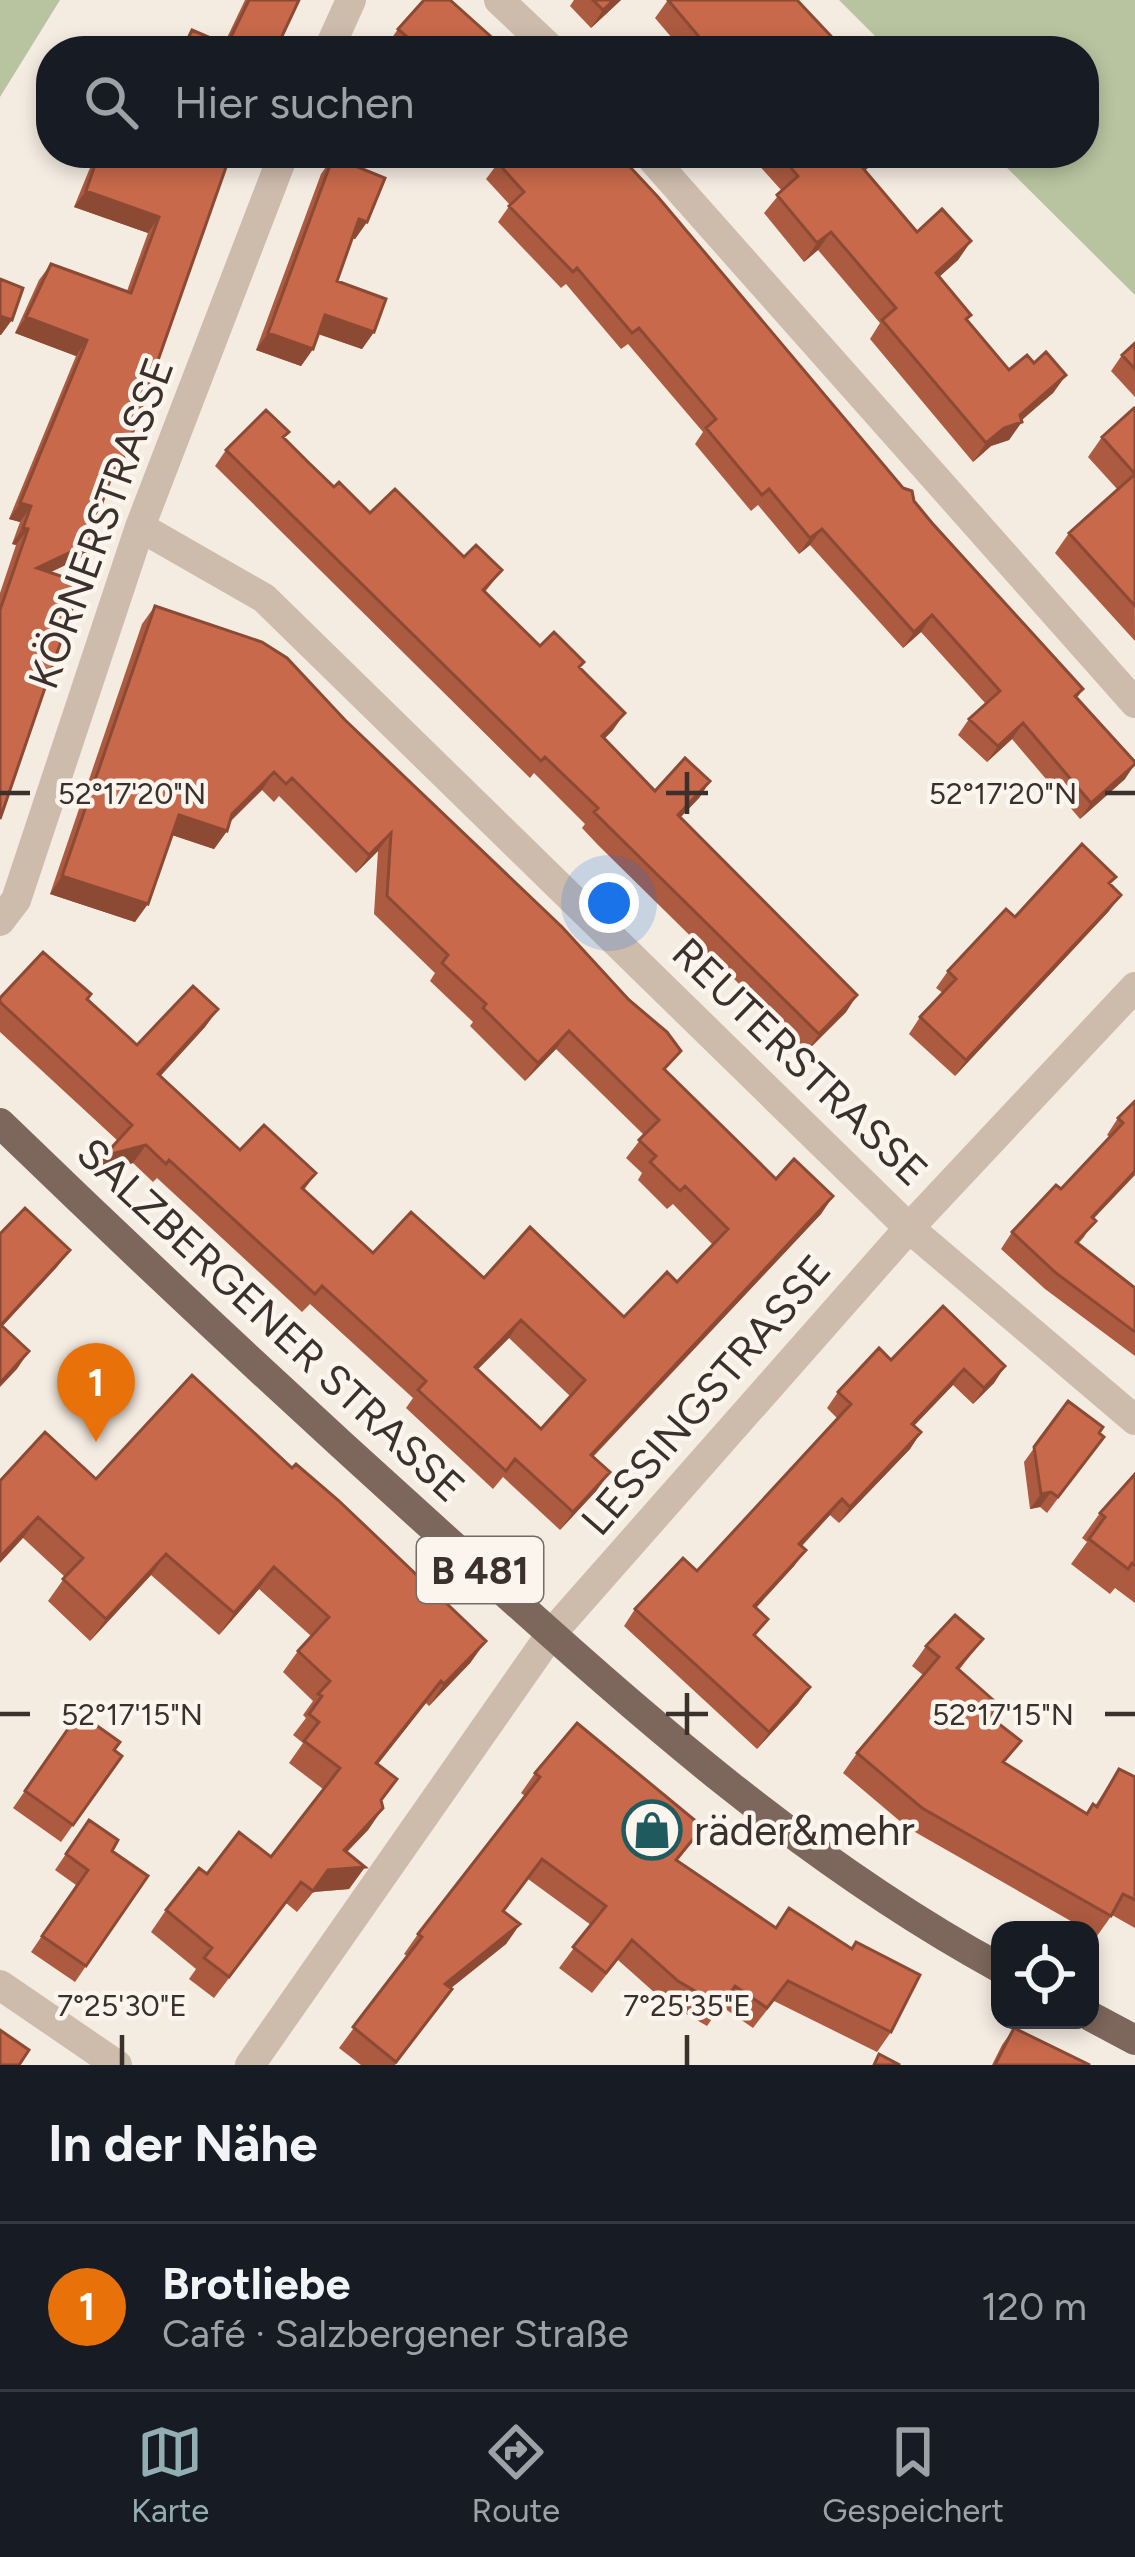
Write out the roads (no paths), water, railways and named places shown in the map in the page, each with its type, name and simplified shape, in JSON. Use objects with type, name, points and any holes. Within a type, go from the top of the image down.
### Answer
[{"type":"main road","name":"SALZBERGENER STRASSE","points":[[0,1123],[285,1395],[721,1781],[832,1865],[991,1963]]},
{"type":"main road","points":[[1099,2021],[1135,2040]]},
{"type":"street","points":[[335,36],[351,0]]},
{"type":"street","points":[[499,0],[537,36]]},
{"type":"street","name":"KÖRNERSTRASSE","points":[[0,921],[16,900],[140,527],[278,168]]},
{"type":"street","points":[[660,168],[1135,703]]},
{"type":"street","name":"REUTERSTRASSE","points":[[140,527],[264,598],[909,1228],[1135,1420]]},
{"type":"street","name":"LESSINGSTRASSE","points":[[250,2065],[551,1634],[909,1228],[1135,987]]},
{"type":"street","points":[[0,1985],[117,2065]]},
{"type":"place","name":"Brotliebe","points":[[96,1442]]},
{"type":"place","name":"räder&mehr","points":[[652,1830]]}]
